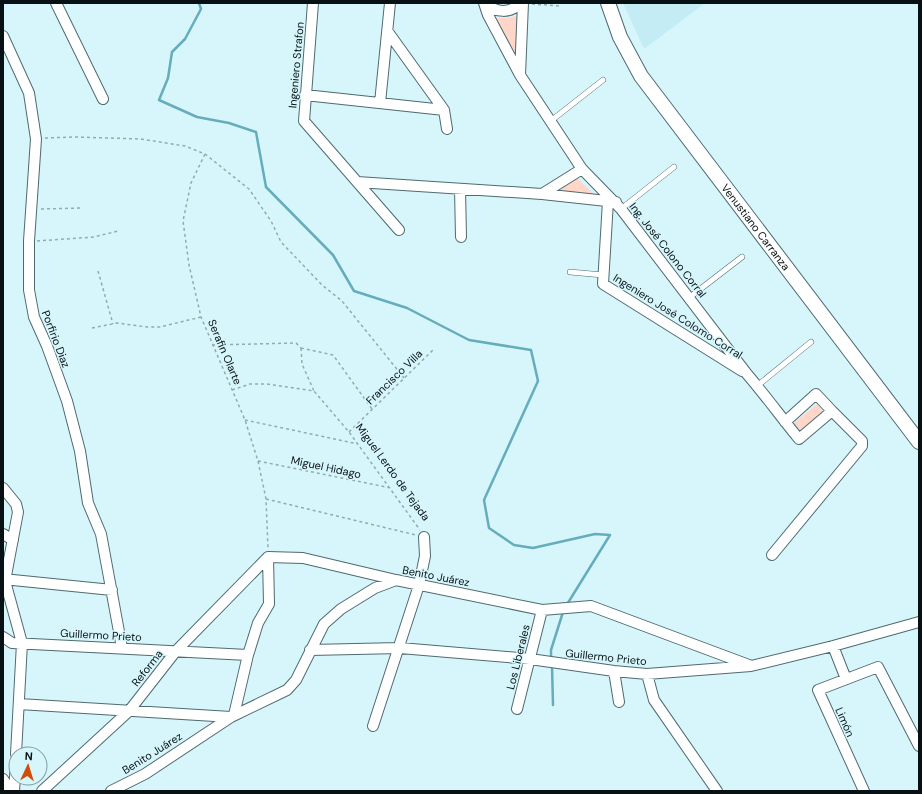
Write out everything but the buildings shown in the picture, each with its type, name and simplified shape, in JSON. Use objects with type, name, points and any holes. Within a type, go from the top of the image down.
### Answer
[{"type":"main road","name":"Venustiano Carranza","points":[[608,3],[620,37],[641,76],[919,442]]},
{"type":"street","points":[[56,3],[103,99]]},
{"type":"street","name":"Ingeniero Strafon","points":[[313,3],[304,121],[399,230]]},
{"type":"street","points":[[380,103],[390,3]]},
{"type":"street","points":[[485,3],[494,10],[505,12],[516,8],[522,3]]},
{"type":"street","name":"Ing. José Colono Corral","points":[[485,3],[488,15],[520,75],[552,120],[582,169],[615,204],[690,297],[747,374],[799,439],[832,411]]},
{"type":"street","points":[[520,75],[522,3]]},
{"type":"street","points":[[388,32],[444,110],[447,130]]},
{"type":"street","name":"Porfirio Diaz","points":[[3,36],[29,93],[36,139],[29,241],[29,290],[34,317],[47,346],[67,401],[80,450],[88,503],[101,534],[122,648]]},
{"type":"street","points":[[305,95],[444,110]]},
{"type":"street","points":[[542,194],[582,169]]},
{"type":"street","points":[[357,182],[542,194],[615,204]]},
{"type":"street","points":[[460,189],[461,237]]},
{"type":"street","name":"Ingeniero José Colomo Corral","points":[[615,204],[603,275],[603,284],[747,374]]},
{"type":"street","points":[[772,555],[862,446],[862,441],[816,394],[785,422]]},
{"type":"street","points":[[3,488],[16,504],[18,512],[4,580],[22,643],[16,746]]},
{"type":"street","points":[[3,534],[13,540]]},
{"type":"street","name":"Miguel Lerdo de Tejada","points":[[373,726],[400,648],[419,585],[425,556],[424,537]]},
{"type":"street","points":[[19,704],[232,716],[258,623],[269,604],[268,557],[303,558],[396,580]]},
{"type":"street","name":"Reforma","points":[[42,791],[129,711],[176,651],[268,557]]},
{"type":"street","points":[[4,580],[112,590]]},
{"type":"street","name":"Benito Juárez","points":[[111,791],[146,774],[232,716],[287,690],[296,680],[324,624],[341,608],[375,588],[396,580],[542,610],[591,606],[751,666]]},
{"type":"street","name":"Los Liberales","points":[[517,709],[542,610]]},
{"type":"street","name":"Guillermo Prieto","points":[[310,650],[400,648],[530,659],[614,672],[647,674],[751,666],[833,646],[919,622]]},
{"type":"street","name":"Guillermo Prieto","points":[[3,637],[12,643],[248,655]]},
{"type":"street","points":[[833,646],[846,679],[878,667],[919,746]]},
{"type":"street","points":[[614,672],[619,702]]},
{"type":"street","points":[[647,674],[654,700],[718,791]]},
{"type":"street","name":"Limón","points":[[846,679],[818,690],[864,791]]},
{"type":"street","points":[[3,779],[11,791]]},
{"type":"lane","points":[[552,120],[602,80]]},
{"type":"lane","points":[[615,204],[674,167]]},
{"type":"lane","points":[[690,297],[742,257]]},
{"type":"lane","name":"Ingeniero José Colomo Corral","points":[[570,272],[603,275]]},
{"type":"lane","points":[[757,386],[811,342]]},
{"type":"path","points":[[522,3],[560,6]]},
{"type":"path","points":[[36,139],[75,137],[141,139],[184,146],[205,154],[249,189],[271,221],[281,242],[322,285],[342,301],[404,378]]},
{"type":"path","name":"Serafin Olarte","points":[[205,154],[191,183],[183,221],[189,265],[201,317],[245,420],[258,461],[266,499],[268,557]]},
{"type":"path","points":[[31,209],[81,208]]},
{"type":"path","points":[[29,241],[94,237],[118,231]]},
{"type":"path","points":[[98,271],[112,324]]},
{"type":"path","points":[[92,328],[112,324],[160,327],[201,317]]},
{"type":"path","points":[[212,345],[296,343],[301,348],[334,355],[372,409]]},
{"type":"path","name":"Miguel Lerdo de Tejada","points":[[301,348],[302,364],[314,391],[349,432],[391,488],[424,537]]},
{"type":"path","name":"Francisco Villa","points":[[349,432],[433,350]]},
{"type":"path","points":[[232,390],[250,384],[267,384],[314,391]]},
{"type":"path","points":[[245,420],[358,444]]},
{"type":"path","name":"Miguel Hidago","points":[[258,461],[391,488]]},
{"type":"path","points":[[266,499],[424,537]]},
{"type":"shaded area","points":[[623,3],[705,3],[644,49]]},
{"type":"shaded area","points":[[518,17],[516,54],[494,18]]},
{"type":"shaded area","points":[[577,178],[596,196],[554,192]]},
{"type":"shaded area","points":[[817,404],[823,412],[801,431],[794,423]]},
{"type":"waterway","points":[[199,3],[201,9],[185,39],[172,52],[168,78],[159,100],[197,117],[229,123],[256,132],[266,187],[333,255],[354,291],[407,308],[469,340],[531,350],[538,381],[484,500],[489,528],[514,545],[533,548],[595,534],[610,535],[566,606]]},
{"type":"waterway","points":[[551,659],[551,650],[563,612]]},
{"type":"waterway","points":[[552,666],[553,705]]}]
